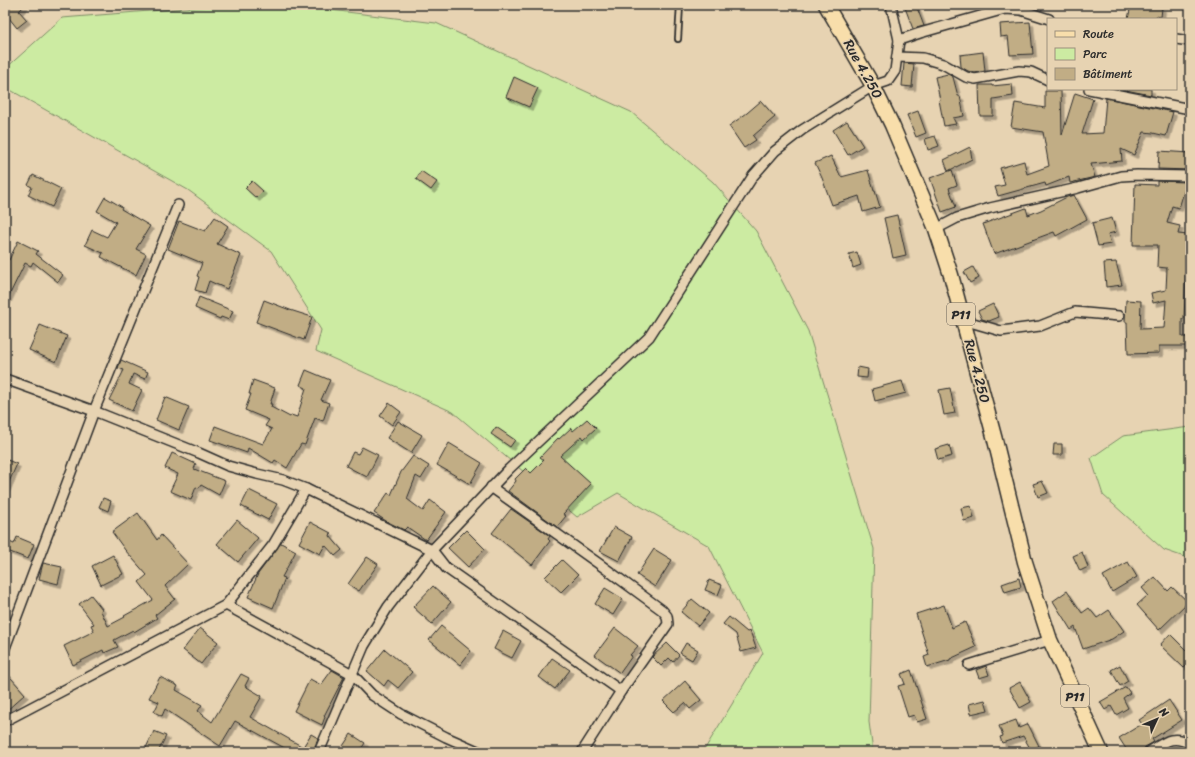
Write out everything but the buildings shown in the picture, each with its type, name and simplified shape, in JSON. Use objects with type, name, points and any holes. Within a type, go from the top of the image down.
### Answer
[{"type":"main road","name":"Rue 4.250","points":[[826,5],[873,86],[892,125],[936,229],[963,320],[995,440],[1025,562],[1050,640]]},
{"type":"main road","name":"P11","points":[[1050,640],[1101,752]]},
{"type":"street","points":[[319,752],[364,646],[388,607],[432,550],[491,487],[649,337],[753,176],[775,151],[802,130],[873,86],[888,81],[895,71],[899,40],[891,5]]},
{"type":"street","points":[[899,40],[1005,9],[1021,10],[1047,18]]},
{"type":"street","points":[[1177,39],[1190,41]]},
{"type":"street","points":[[897,57],[923,58],[944,64],[966,77],[975,79],[1019,71],[1031,72],[1047,80]]},
{"type":"street","points":[[1094,90],[1190,109]]},
{"type":"street","points":[[936,229],[957,218],[990,208],[1078,188],[1121,176],[1190,176]]},
{"type":"street","points":[[5,648],[94,411],[178,205]]},
{"type":"street","points":[[963,320],[1001,331],[1040,326],[1075,312],[1119,316]]},
{"type":"street","points":[[5,379],[94,411],[228,466],[283,480],[306,489],[432,550],[446,568],[621,691]]},
{"type":"street","points":[[491,487],[602,566],[662,610],[667,616],[668,624],[621,691],[582,752]]},
{"type":"street","points":[[5,721],[226,605],[273,545],[306,489]]},
{"type":"street","points":[[226,605],[352,674],[372,695],[401,714],[446,737],[480,752]]},
{"type":"street","points":[[969,665],[1050,640]]},
{"type":"street","points":[[1149,752],[1169,739],[1178,739],[1190,744]]},
{"type":"lane","points":[[678,39],[680,5]]},
{"type":"green space","points":[[224,5],[290,5],[436,23],[631,112],[713,182],[756,231],[808,331],[874,549],[869,722],[873,752],[703,752],[763,653],[709,546],[618,493],[577,517],[453,412],[316,351],[321,330],[271,251],[188,190],[5,87],[5,69],[62,18]]},
{"type":"green space","points":[[1190,427],[1190,559],[1164,550],[1103,495],[1091,458],[1123,436]]}]
